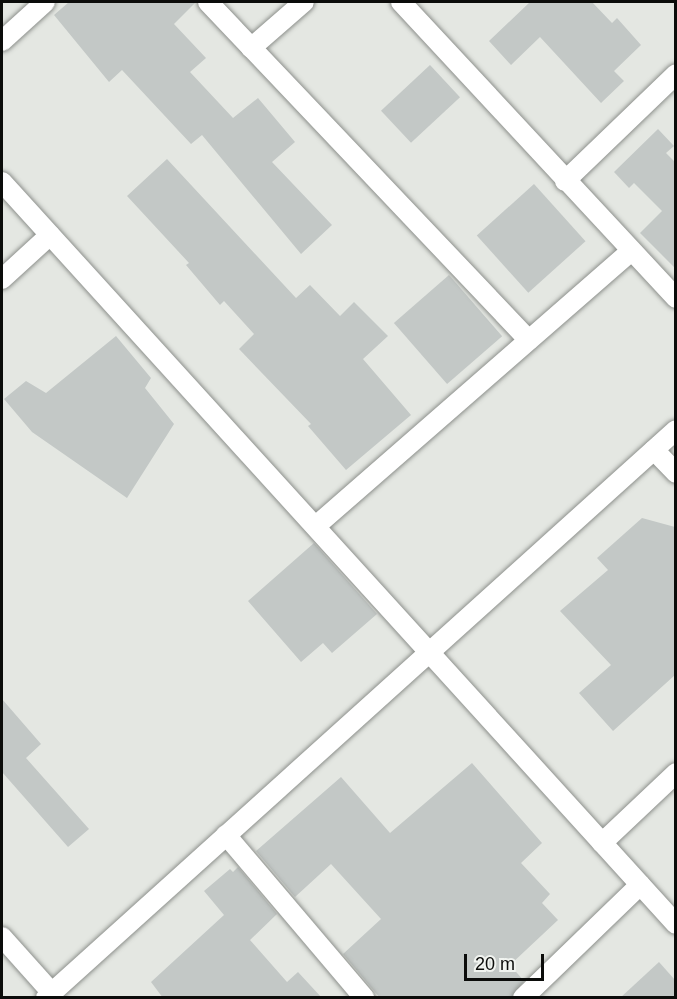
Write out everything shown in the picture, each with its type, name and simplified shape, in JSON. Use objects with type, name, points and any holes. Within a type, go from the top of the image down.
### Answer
[{"type":"street","points":[[2,41],[45,2]]},
{"type":"street","points":[[208,2],[529,340]]},
{"type":"street","points":[[251,48],[304,2]]},
{"type":"street","points":[[401,2],[675,298]]},
{"type":"street","points":[[565,181],[675,74]]},
{"type":"street","points":[[2,182],[317,525],[428,653],[675,924]]},
{"type":"street","points":[[2,279],[50,235]]},
{"type":"street","points":[[317,525],[631,251]]},
{"type":"street","points":[[2,937],[49,995],[675,430]]},
{"type":"street","points":[[654,450],[675,473]]},
{"type":"street","points":[[602,843],[675,773]]},
{"type":"street","points":[[226,835],[364,998]]},
{"type":"street","points":[[524,998],[640,885]]},
{"type":"building","points":[[69,2],[196,2],[174,24],[206,58],[190,72],[233,118],[258,98],[295,142],[272,162],[332,225],[301,254],[202,135],[191,144],[122,70],[109,82],[54,15]]},
{"type":"building","points":[[530,2],[592,2],[612,23],[617,18],[641,45],[614,71],[624,81],[601,103],[540,37],[511,65],[489,41]]},
{"type":"building","points":[[430,65],[460,97],[411,143],[381,111]]},
{"type":"building","points":[[658,129],[674,146],[666,153],[675,162],[675,268],[640,233],[662,211],[634,183],[629,188],[614,172]]},
{"type":"building","points":[[167,159],[296,298],[310,285],[340,316],[354,302],[388,336],[363,359],[411,415],[346,470],[308,426],[311,424],[239,349],[254,334],[224,301],[220,305],[186,265],[189,263],[127,196]]},
{"type":"building","points":[[534,184],[586,241],[528,293],[477,236]]},
{"type":"building","points":[[449,275],[502,336],[447,384],[394,323]]},
{"type":"building","points":[[116,336],[151,378],[145,388],[174,424],[127,498],[32,432],[4,399],[26,381],[46,393]]},
{"type":"building","points":[[642,518],[675,527],[675,675],[613,731],[579,693],[611,665],[560,611],[608,570],[597,558]]},
{"type":"building","points":[[314,543],[377,614],[332,653],[323,643],[301,662],[248,601]]},
{"type":"building","points":[[2,699],[41,744],[26,758],[89,829],[68,847],[2,772]]},
{"type":"building","points":[[472,763],[542,843],[521,863],[550,894],[542,903],[558,920],[510,965],[524,981],[511,998],[380,998],[343,954],[381,919],[331,864],[295,897],[256,851],[341,777],[390,833]]},
{"type":"building","points":[[238,867],[277,914],[250,940],[287,982],[298,972],[322,998],[163,998],[151,982],[224,915],[204,891],[230,869],[233,872]]},
{"type":"building","points":[[659,962],[675,980],[675,998],[620,998]]}]
